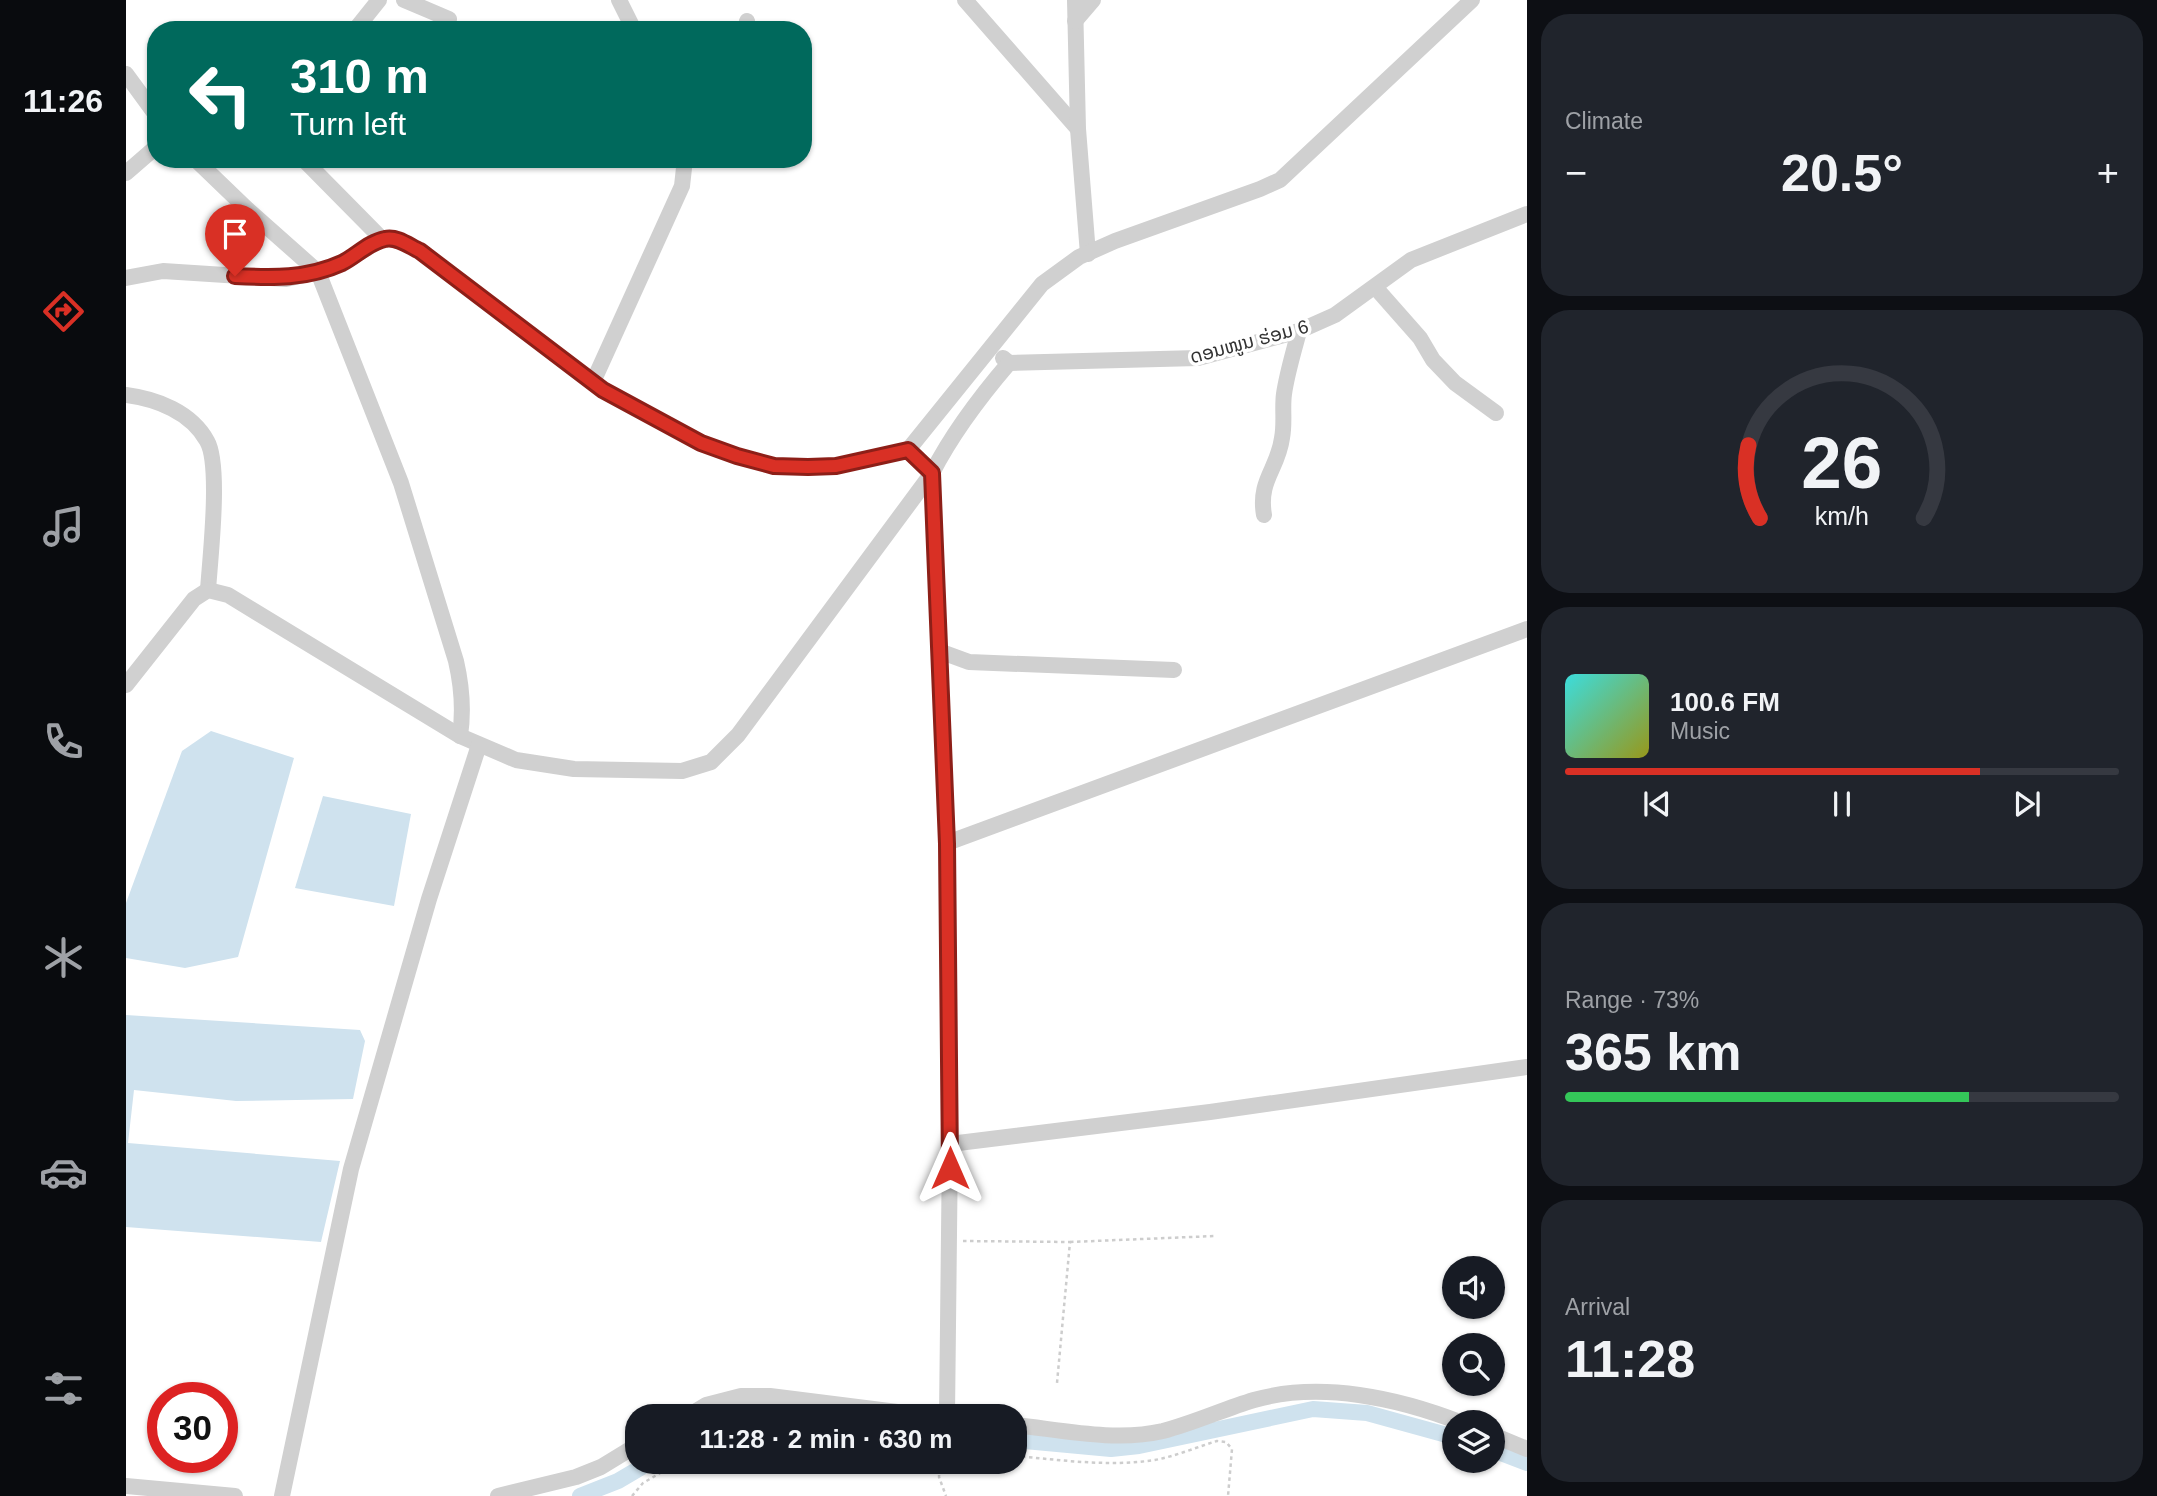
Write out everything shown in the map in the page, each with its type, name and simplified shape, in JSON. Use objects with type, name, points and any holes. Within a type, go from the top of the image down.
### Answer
[{"type":"street","points":[[362,21],[379,0]]},
{"type":"street","points":[[404,0],[449,19]]},
{"type":"street","points":[[619,0],[630,21]]},
{"type":"street","points":[[965,0],[1078,129]]},
{"type":"street","points":[[1074,0],[1078,129],[1088,254]]},
{"type":"street","points":[[1075,21],[1093,0]]},
{"type":"street","points":[[126,278],[163,271],[286,279],[342,263],[382,239],[394,238],[420,251],[603,390],[701,443],[774,466],[836,466],[908,450],[1042,284],[1079,257],[1280,180],[1472,0]]},
{"type":"street","points":[[126,74],[147,103]]},
{"type":"street","points":[[126,173],[147,155]]},
{"type":"street","points":[[204,168],[318,272],[401,483],[453,648],[462,686],[460,736]]},
{"type":"street","points":[[312,168],[382,239]]},
{"type":"street","points":[[593,382],[682,186],[684,168]]},
{"type":"street","name":"ດອນໜູນ ຮ່ອມ 6","points":[[1009,363],[1198,358],[1299,331],[1335,315],[1411,260],[1527,214]]},
{"type":"street","points":[[1375,287],[1420,338],[1433,360],[1447,375],[1496,413]]},
{"type":"street","points":[[1264,515],[1262,504],[1266,478],[1278,459],[1283,436],[1284,394],[1299,331]]},
{"type":"street","points":[[126,685],[194,599],[208,590],[228,596],[460,736],[516,760],[574,769],[682,771],[711,762],[738,735],[932,473],[947,443],[980,396],[1009,363],[991,348]]},
{"type":"street","points":[[126,395],[173,408],[195,424],[209,443],[215,481],[208,590]]},
{"type":"street","points":[[908,450],[932,473],[947,844],[950,1144],[947,1404]]},
{"type":"street","points":[[947,844],[1527,629]]},
{"type":"street","points":[[939,651],[969,662],[1174,670]]},
{"type":"street","points":[[282,1496],[351,1169],[429,899],[479,746]]},
{"type":"street","points":[[950,1144],[1210,1112],[1527,1067]]},
{"type":"street","points":[[1027,1426],[1103,1434],[1162,1431],[1256,1399],[1309,1391],[1379,1398],[1442,1417]]},
{"type":"street","points":[[710,1404],[741,1396],[770,1396],[834,1404]]},
{"type":"street","points":[[1505,1440],[1527,1449]]},
{"type":"street","points":[[499,1496],[576,1477],[625,1453]]},
{"type":"street","points":[[126,1486],[235,1496]]},
{"type":"path","points":[[949,1241],[1070,1242],[1215,1236]]},
{"type":"path","points":[[1057,1383],[1070,1242]]},
{"type":"path","points":[[1027,1457],[1097,1464],[1128,1463],[1159,1459],[1217,1441],[1226,1441],[1232,1449],[1228,1496]]},
{"type":"path","points":[[632,1496],[643,1483],[659,1474]]},
{"type":"path","points":[[939,1474],[946,1496]]},
{"type":"water","points":[[211,731],[294,758],[238,957],[185,968],[126,958],[126,903],[182,751]]},
{"type":"water","points":[[323,796],[411,814],[394,906],[295,888]]},
{"type":"water","points":[[126,1015],[360,1030],[365,1041],[353,1099],[236,1101],[134,1090],[128,1143],[340,1161],[321,1242],[126,1227]]},
{"type":"waterway","points":[[1027,1441],[1111,1449],[1139,1446],[1313,1409],[1367,1413],[1442,1434]]},
{"type":"waterway","points":[[1505,1455],[1527,1463]]},
{"type":"waterway","points":[[580,1496],[630,1474]]},
{"type":"route","points":[[235,276],[286,279],[318,272],[342,263],[382,239],[394,238],[420,251],[603,390],[701,443],[774,466],[836,466],[908,450],[932,473],[947,844],[950,1168]]}]
